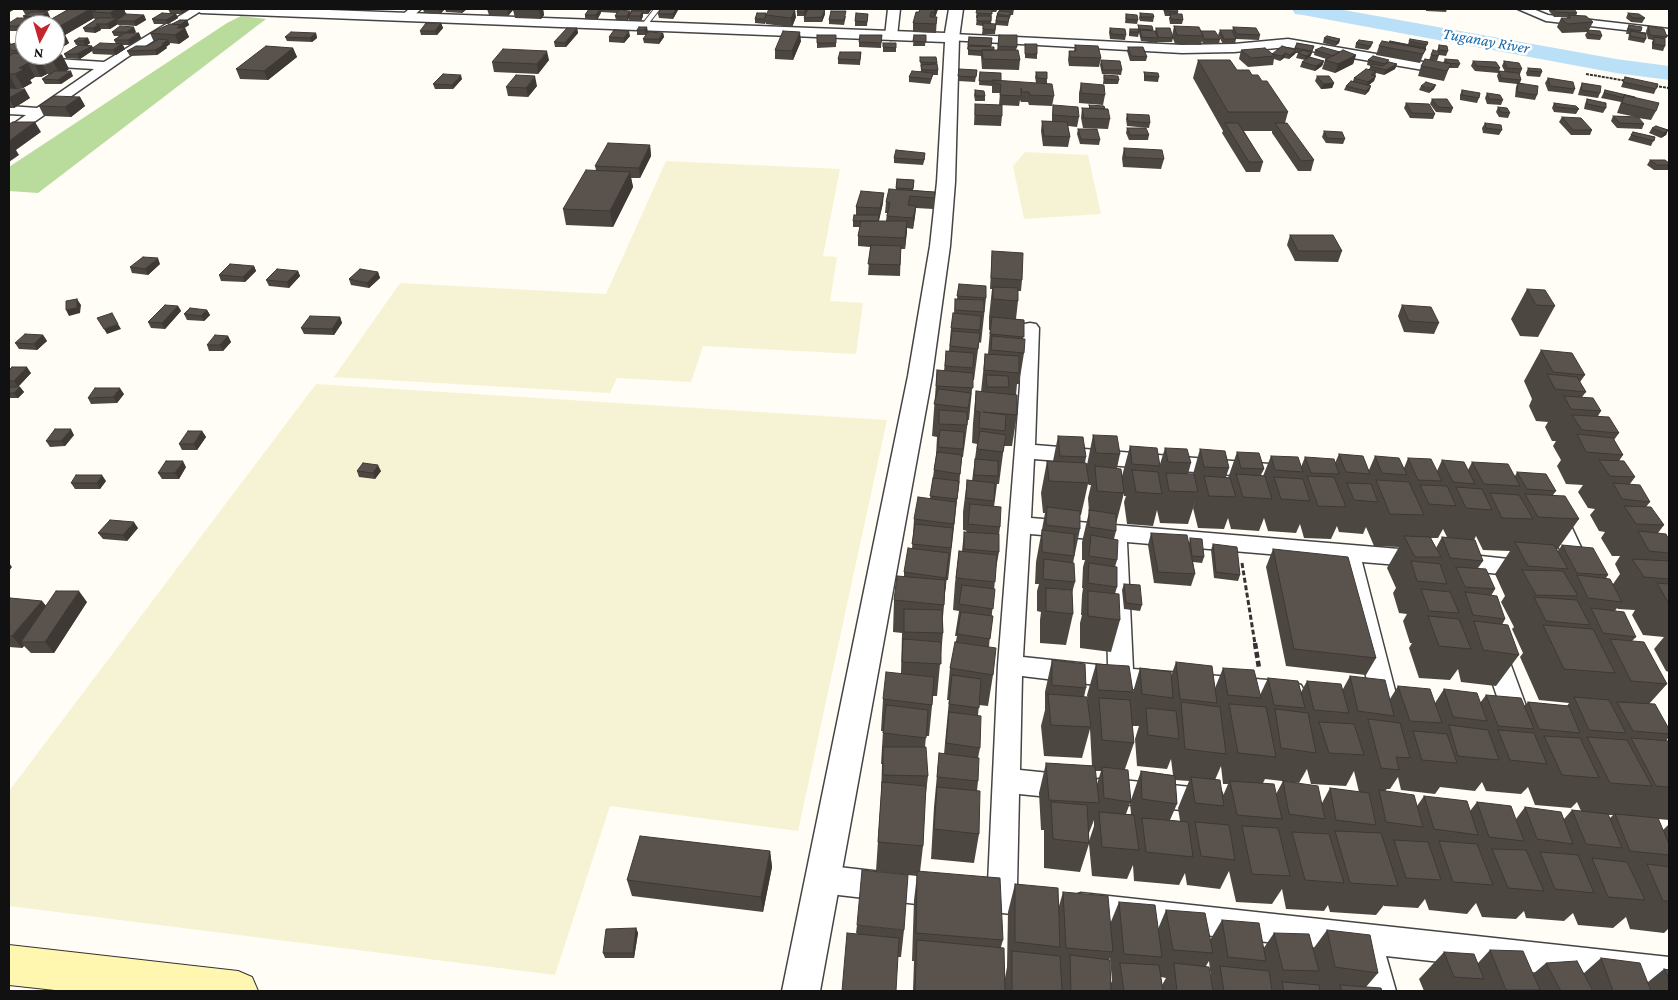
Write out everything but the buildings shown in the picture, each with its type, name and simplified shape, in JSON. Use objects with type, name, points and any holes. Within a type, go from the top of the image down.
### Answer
[{"type":"main road","points":[[9,965],[238,991]]},
{"type":"street","points":[[9,133],[107,66],[199,9],[410,13],[643,27],[952,38],[1182,49],[1234,48],[1288,43],[1333,49],[1435,68]]},
{"type":"street","points":[[891,36],[894,9]]},
{"type":"street","points":[[800,991],[920,376],[940,246],[946,182],[952,38],[956,9]]},
{"type":"street","points":[[1524,9],[1546,18],[1669,32]]},
{"type":"street","points":[[9,60],[107,66]]},
{"type":"street","points":[[9,110],[40,112]]},
{"type":"street","points":[[1002,899],[1010,665],[1023,451],[1029,385],[1030,328]]},
{"type":"street","points":[[1023,451],[1318,475]]},
{"type":"street","points":[[1018,525],[1462,562],[1550,571],[1586,583],[1545,493]]},
{"type":"street","points":[[1116,534],[1122,678]]},
{"type":"street","points":[[1348,553],[1395,703],[1357,699]]},
{"type":"street","points":[[1462,562],[1472,589]]},
{"type":"street","points":[[1485,626],[1527,718],[1489,714]]},
{"type":"street","points":[[1010,665],[1122,678],[1319,695]]},
{"type":"street","points":[[1006,781],[1234,803]]},
{"type":"street","points":[[821,879],[1669,972]]},
{"type":"street","points":[[1367,938],[1380,991]]},
{"type":"lane","points":[[643,27],[657,9]]},
{"type":"path","points":[[1586,74],[1632,82]]},
{"type":"path","points":[[1651,85],[1669,88]]},
{"type":"path","points":[[1240,544],[1262,689]]},
{"type":"shaded area","points":[[1025,152],[1088,155],[1101,214],[1024,219],[1013,166]]},
{"type":"shaded area","points":[[666,161],[840,169],[823,256],[837,257],[830,301],[863,303],[856,354],[703,346],[691,382],[617,378],[610,393],[334,377],[400,283],[606,294]]},
{"type":"shaded area","points":[[316,384],[887,420],[798,831],[610,806],[555,975],[9,906],[9,791]]},
{"type":"green space","points":[[241,16],[266,19],[38,193],[9,191],[9,167],[227,23]]},
{"type":"waterway","name":"Tuganay River","points":[[1303,9],[1616,66],[1669,73]]}]
